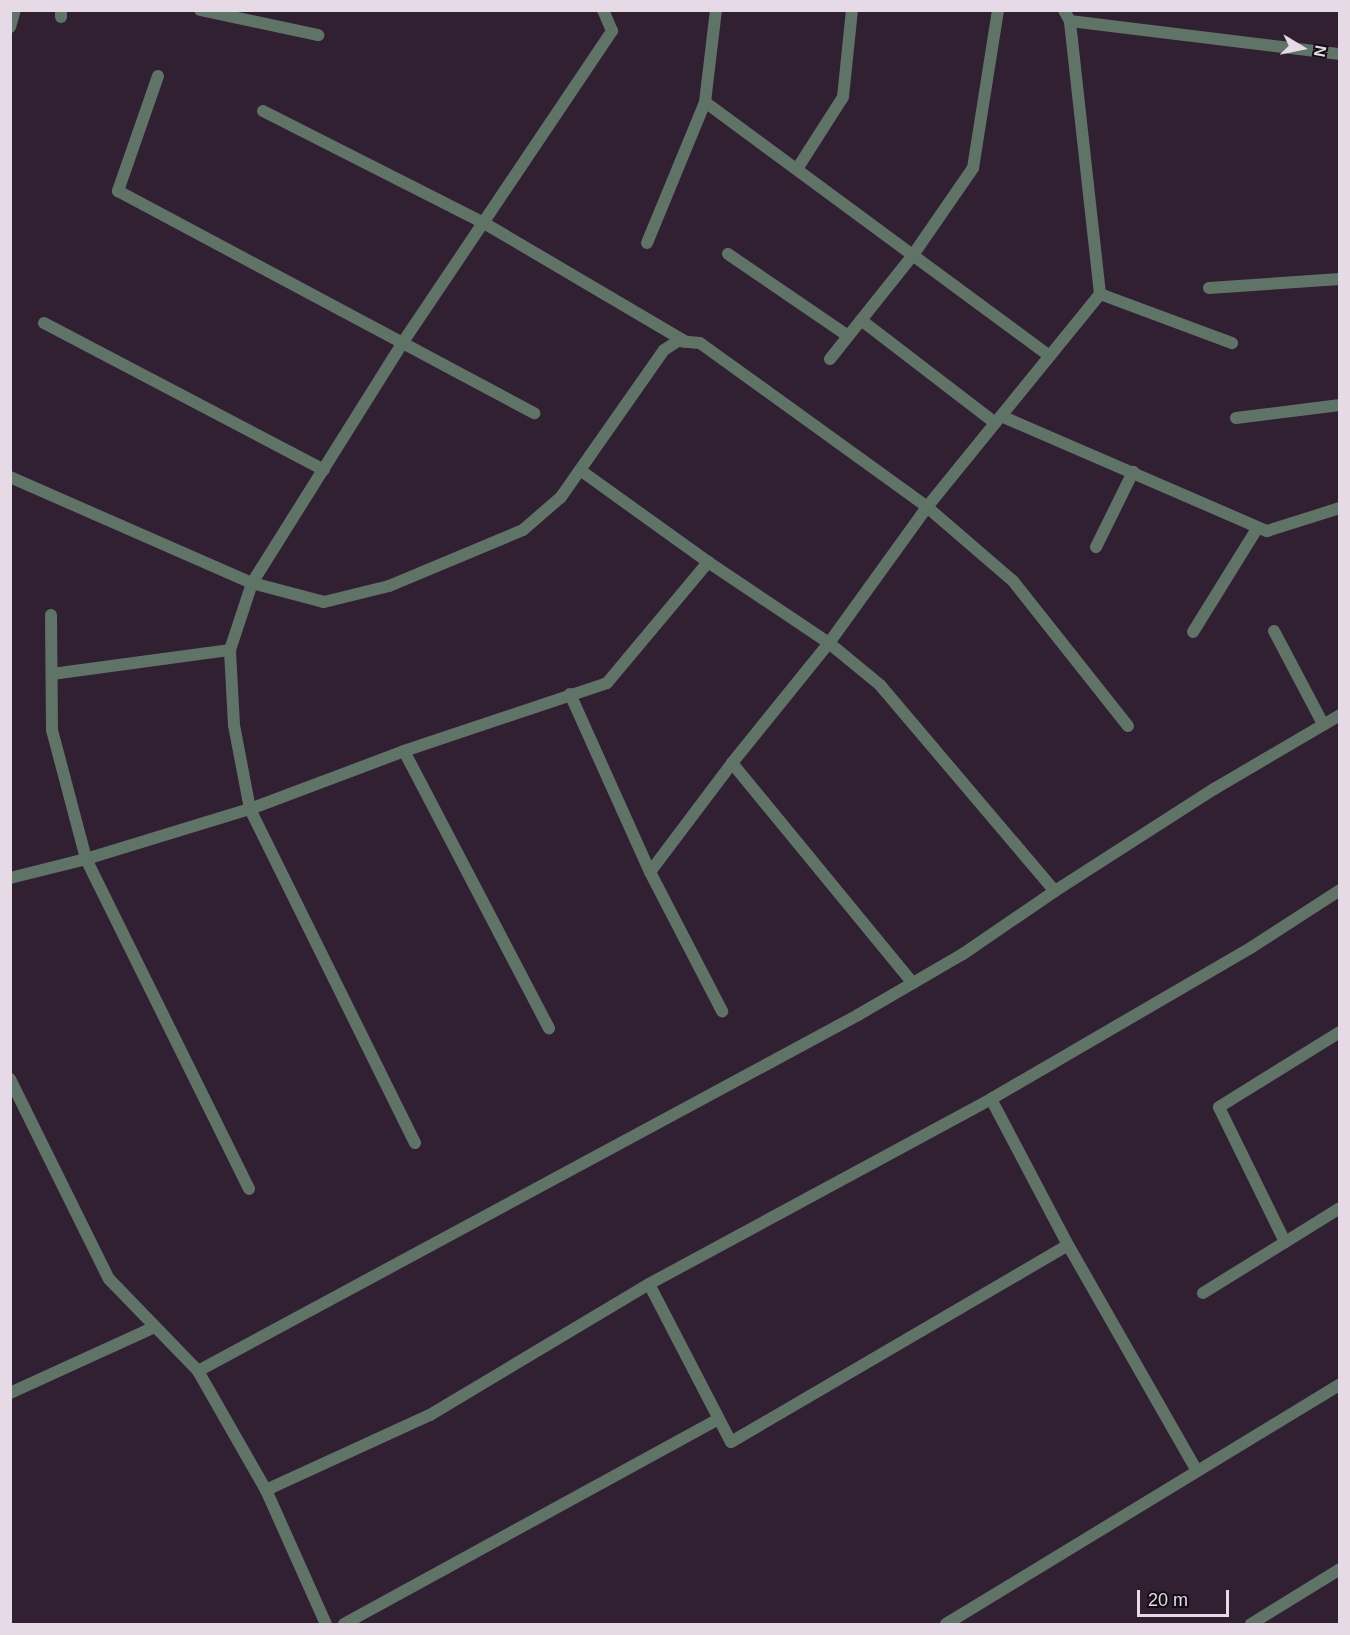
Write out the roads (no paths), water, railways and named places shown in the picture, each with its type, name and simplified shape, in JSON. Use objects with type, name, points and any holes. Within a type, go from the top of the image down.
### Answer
[{"type":"street","points":[[10,27],[15,10]]},
{"type":"street","points":[[200,10],[318,35]]},
{"type":"street","points":[[415,1143],[250,809],[234,725],[230,650],[252,583],[403,342],[612,31],[603,10]]},
{"type":"street","points":[[646,243],[705,102],[716,10]]},
{"type":"street","points":[[797,169],[843,97],[852,10]]},
{"type":"street","points":[[830,359],[913,255],[973,168],[998,10]]},
{"type":"street","points":[[650,872],[732,763],[829,643],[927,507],[1100,294],[1067,16],[1340,54]]},
{"type":"street","points":[[158,76],[118,191],[534,413]]},
{"type":"street","points":[[705,102],[1050,356]]},
{"type":"street","points":[[263,111],[484,223],[686,342]]},
{"type":"street","points":[[728,254],[848,336]]},
{"type":"street","points":[[1209,288],[1340,279]]},
{"type":"street","points":[[1100,294],[1232,343]]},
{"type":"street","points":[[861,320],[998,419],[1132,472],[1267,531],[1340,508]]},
{"type":"street","points":[[44,323],[324,470]]},
{"type":"street","points":[[10,477],[252,583],[324,602],[389,586],[523,530],[561,497],[664,350],[678,341],[700,343],[927,507],[1013,581],[1128,726]]},
{"type":"street","points":[[1236,418],[1340,405]]},
{"type":"street","points":[[580,470],[708,562],[829,643],[880,685],[1055,891]]},
{"type":"street","points":[[1096,547],[1132,472]]},
{"type":"street","points":[[1193,632],[1258,527]]},
{"type":"street","points":[[10,878],[86,860],[250,809],[404,751],[607,683],[708,562]]},
{"type":"street","points":[[51,615],[52,730],[86,860],[249,1189]]},
{"type":"street","points":[[1274,631],[1323,724]]},
{"type":"street","points":[[52,674],[230,650]]},
{"type":"street","points":[[570,694],[650,872],[722,1011]]},
{"type":"street","points":[[198,1371],[913,983],[963,954],[1055,891],[1340,715]]},
{"type":"street","points":[[404,751],[549,1028]]},
{"type":"street","points":[[732,763],[913,983]]},
{"type":"street","points":[[266,1490],[430,1414],[649,1284],[991,1099],[1252,947],[1340,890]]},
{"type":"street","points":[[1285,1242],[1219,1107],[1340,1032]]},
{"type":"street","points":[[10,1079],[109,1279],[198,1371],[266,1490],[326,1624]]},
{"type":"street","points":[[991,1099],[1068,1245],[1197,1471]]},
{"type":"street","points":[[1203,1293],[1340,1208]]},
{"type":"street","points":[[649,1284],[731,1442],[1068,1245]]},
{"type":"street","points":[[10,1392],[155,1327]]},
{"type":"street","points":[[946,1624],[1340,1384]]},
{"type":"street","points":[[344,1624],[719,1419]]},
{"type":"street","points":[[1251,1624],[1340,1569]]}]
